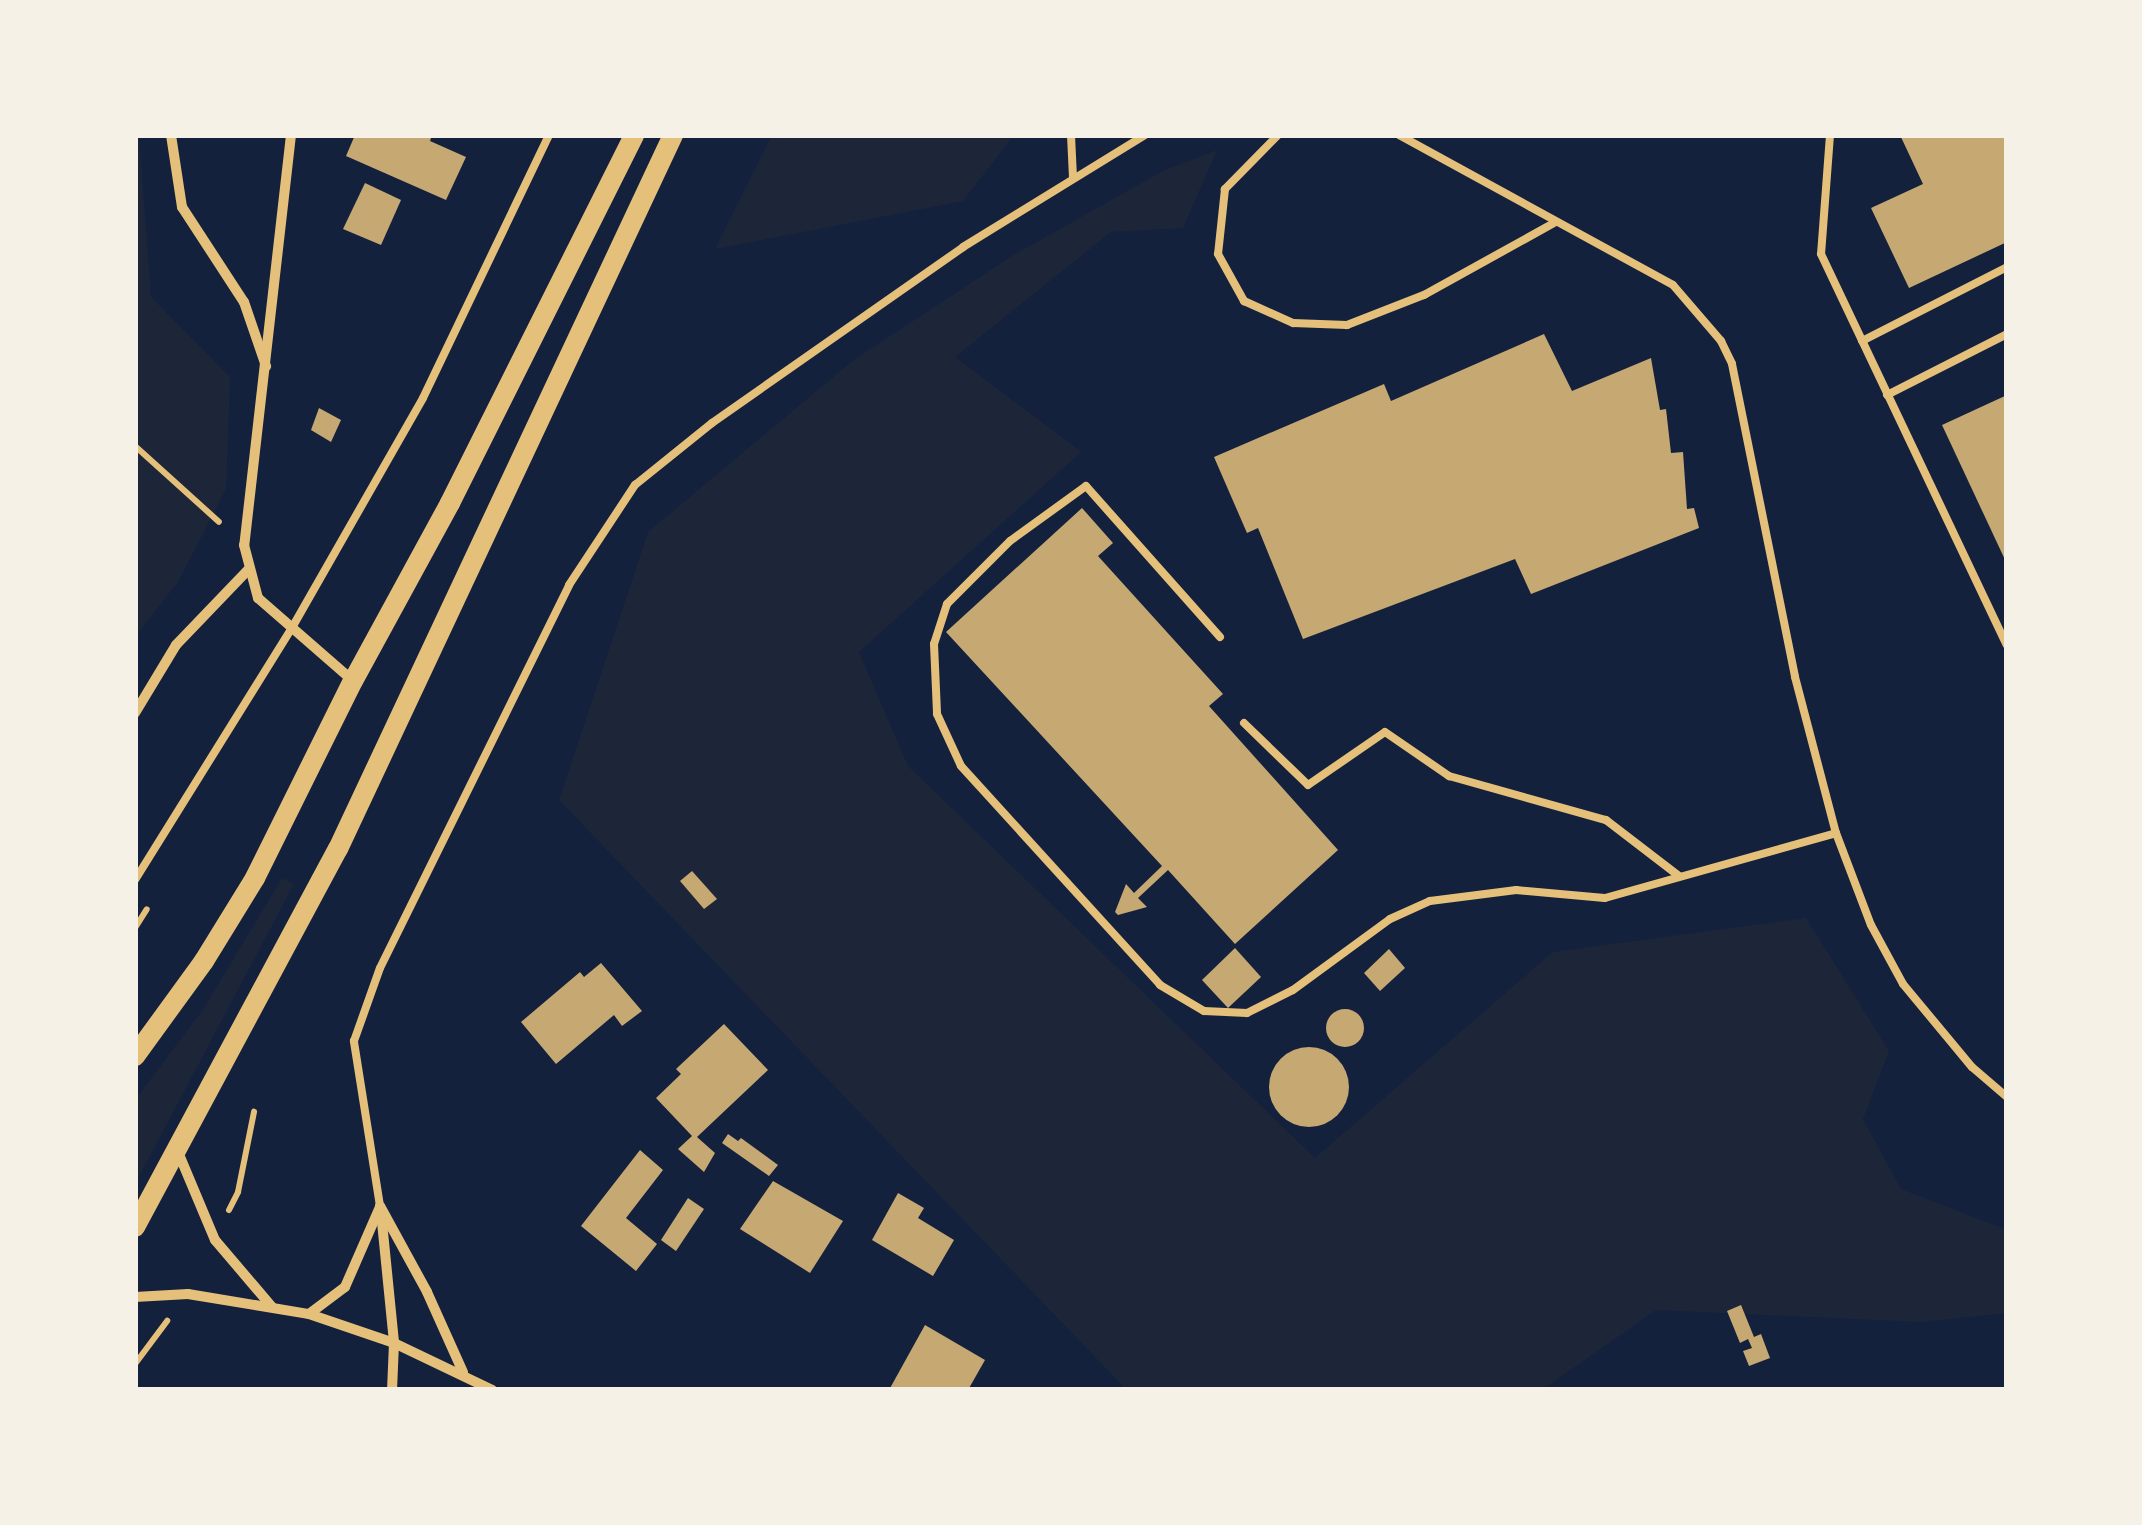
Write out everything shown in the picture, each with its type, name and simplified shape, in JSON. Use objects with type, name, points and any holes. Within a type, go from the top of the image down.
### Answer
[{"type":"main road","points":[[135,1056],[204,961],[255,878],[353,680],[450,504],[634,135]]},
{"type":"main road","points":[[135,1227],[338,849],[673,135]]},
{"type":"street","points":[[171,135],[182,206],[244,302],[267,369]]},
{"type":"street","points":[[291,135],[244,545],[258,598],[353,680]]},
{"type":"street","points":[[135,713],[176,646],[249,569]]},
{"type":"street","points":[[176,1148],[216,1240],[272,1308]]},
{"type":"street","points":[[308,1314],[345,1287],[380,1206]]},
{"type":"street","points":[[380,1206],[394,1343],[392,1390]]},
{"type":"street","points":[[380,1206],[427,1292],[464,1373]]},
{"type":"street","points":[[135,1298],[188,1294],[308,1314],[394,1343],[464,1373],[492,1390]]},
{"type":"lane","points":[[135,880],[293,626],[423,398],[549,135]]},
{"type":"lane","points":[[1070,135],[1073,177]]},
{"type":"lane","points":[[380,1206],[354,1041],[380,968],[569,585],[634,485],[712,423],[962,247],[1145,135]]},
{"type":"lane","points":[[1278,135],[1225,189],[1218,254],[1244,301],[1293,324],[1346,326],[1424,295],[1554,222]]},
{"type":"lane","points":[[1399,135],[1673,285],[1721,341],[1732,364],[1794,677],[1836,834],[1871,925],[1903,984],[1972,1067],[2007,1097]]},
{"type":"lane","points":[[1830,135],[1821,254],[2007,645]]},
{"type":"lane","points":[[1862,341],[2007,267]]},
{"type":"lane","points":[[1887,395],[2007,334]]},
{"type":"lane","points":[[1220,638],[1086,486],[1010,541],[947,604],[934,644],[937,714],[961,766],[1160,984],[1204,1012],[1247,1014],[1292,990],[1390,919],[1430,901],[1516,890],[1605,898],[1836,834]]},
{"type":"lane","points":[[1244,722],[1308,784],[1385,732],[1449,776],[1606,820],[1680,876]]},
{"type":"path","points":[[135,446],[190,495]]},
{"type":"path","points":[[135,928],[147,909]]},
{"type":"shaded area","points":[[135,135],[139,135],[151,297],[230,377],[226,489],[178,582],[135,637]]},
{"type":"shaded area","points":[[772,135],[1014,135],[963,201],[715,249]]},
{"type":"shaded area","points":[[1217,150],[1183,228],[1111,232],[955,357],[1081,452],[859,652],[908,766],[1315,1158],[1553,952],[1806,918],[1889,1051],[1863,1119],[1901,1189],[2007,1230],[2007,1313],[1920,1322],[1656,1310],[1542,1390],[1127,1390],[559,800],[648,532],[855,359],[1012,256],[1163,171]]},
{"type":"shaded area","points":[[282,878],[294,884],[135,1184],[135,1100],[204,1008]]},
{"type":"building","points":[[355,135],[432,135],[430,141],[466,157],[446,200],[346,156]]},
{"type":"building","points":[[1900,135],[2007,135],[2007,242],[1909,288],[1871,208],[1923,184]]},
{"type":"building","points":[[365,183],[401,200],[381,245],[343,229]]},
{"type":"building","points":[[1544,334],[1572,391],[1651,358],[1660,410],[1666,409],[1671,453],[1683,452],[1687,509],[1694,508],[1699,528],[1531,594],[1515,559],[1303,639],[1258,528],[1247,533],[1214,457],[1384,384],[1391,401]]},
{"type":"building","points":[[2007,395],[2007,564],[1942,425]]},
{"type":"building","points":[[319,408],[341,420],[331,442],[311,430]]},
{"type":"building","points":[[1082,508],[1113,543],[1098,556],[1223,694],[1209,706],[1338,850],[1235,944],[1168,870],[1138,898],[1147,907],[1118,915],[1115,912],[1126,884],[1134,893],[1162,866],[946,632]]},
{"type":"building","points":[[692,871],[717,899],[704,909],[680,881]]},
{"type":"building","points":[[1235,948],[1261,977],[1228,1008],[1202,980]]},
{"type":"building","points":[[1389,949],[1405,968],[1380,991],[1364,973]]},
{"type":"building","points":[[601,963],[642,1011],[622,1026],[614,1015],[556,1064],[521,1022],[580,972],[584,977]]},
{"type":"building","points":[[1345,1009],[1359,1014],[1364,1028],[1359,1042],[1345,1047],[1331,1042],[1326,1028],[1331,1014]]},
{"type":"building","points":[[724,1024],[768,1070],[697,1137],[715,1153],[704,1172],[678,1149],[692,1136],[656,1098],[681,1074],[676,1069]]},
{"type":"building","points":[[1309,1047],[1324,1050],[1337,1059],[1346,1072],[1346,1102],[1337,1115],[1324,1124],[1309,1127],[1294,1124],[1281,1115],[1272,1102],[1269,1087],[1272,1072],[1281,1059],[1294,1050]]},
{"type":"building","points":[[728,1134],[738,1141],[741,1138],[778,1165],[769,1176],[722,1143]]},
{"type":"building","points":[[640,1150],[663,1170],[626,1218],[657,1244],[636,1271],[581,1226]]},
{"type":"building","points":[[773,1181],[843,1221],[810,1273],[740,1229]]},
{"type":"building","points":[[898,1193],[924,1208],[918,1218],[954,1240],[933,1276],[872,1240]]},
{"type":"building","points":[[688,1198],[704,1209],[676,1251],[661,1240]]},
{"type":"building","points":[[1741,1305],[1754,1337],[1761,1334],[1770,1358],[1749,1366],[1743,1351],[1752,1348],[1748,1339],[1740,1343],[1727,1311]]},
{"type":"building","points":[[925,1325],[985,1360],[968,1390],[889,1390]]}]
